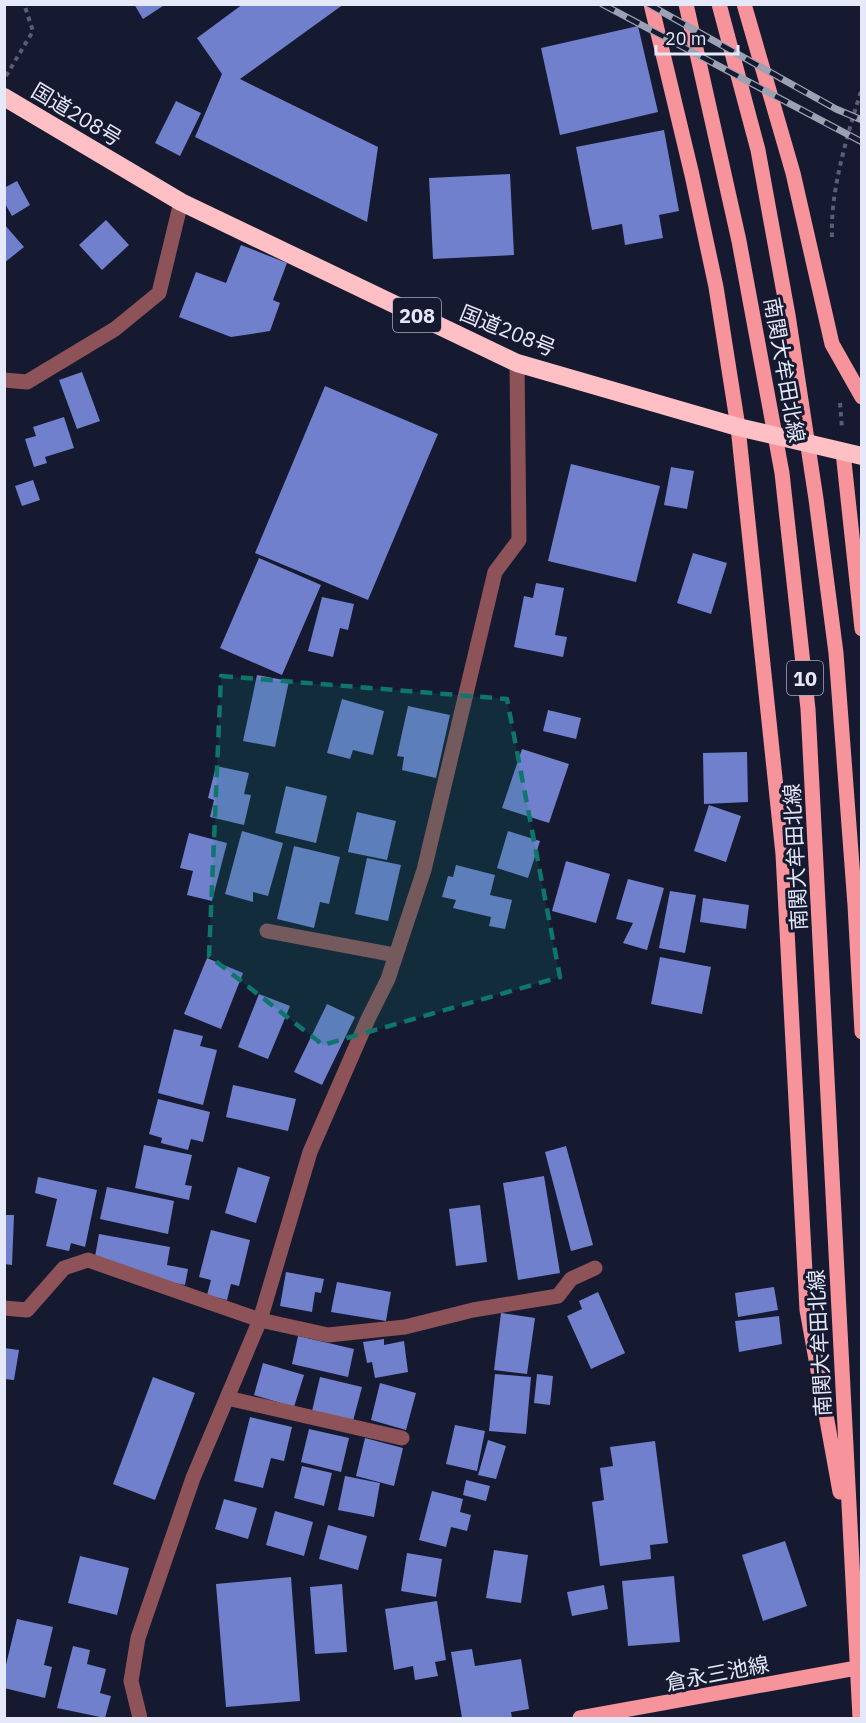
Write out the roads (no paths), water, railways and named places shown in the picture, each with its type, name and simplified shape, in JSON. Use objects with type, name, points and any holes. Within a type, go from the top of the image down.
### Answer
[{"type":"highway","name":"国道208号","points":[[4,97],[181,202],[517,363],[738,427],[861,456]]},
{"type":"main road","points":[[651,4],[716,287],[738,427],[783,854],[807,1310],[851,1554]]},
{"type":"main road","name":"南関大牟田北線","points":[[686,4],[739,241],[782,472],[808,709],[860,1719]]},
{"type":"main road","name":"南関大牟田北線","points":[[719,4],[758,150],[788,315],[816,499],[836,653],[855,906],[861,1032]]},
{"type":"main road","points":[[744,4],[793,173],[832,344],[861,397]]},
{"type":"main road","points":[[843,452],[861,629]]},
{"type":"main road","name":"倉永三池線","points":[[580,1719],[859,1668]]},
{"type":"street","points":[[4,380],[27,382],[115,329],[159,293],[181,202]]},
{"type":"street","points":[[141,1719],[130,1681],[138,1638],[194,1478],[260,1320],[310,1152],[388,979],[424,870],[495,572],[519,540],[517,363]]},
{"type":"street","points":[[267,931],[395,956]]},
{"type":"street","points":[[4,1308],[27,1310],[64,1268],[88,1260],[260,1320],[328,1335],[405,1328],[473,1310],[558,1296],[571,1279],[595,1268]]},
{"type":"street","points":[[227,1398],[402,1438]]},
{"type":"railway","points":[[602,4],[862,142]]},
{"type":"railway","points":[[648,4],[836,109],[862,120]]}]
